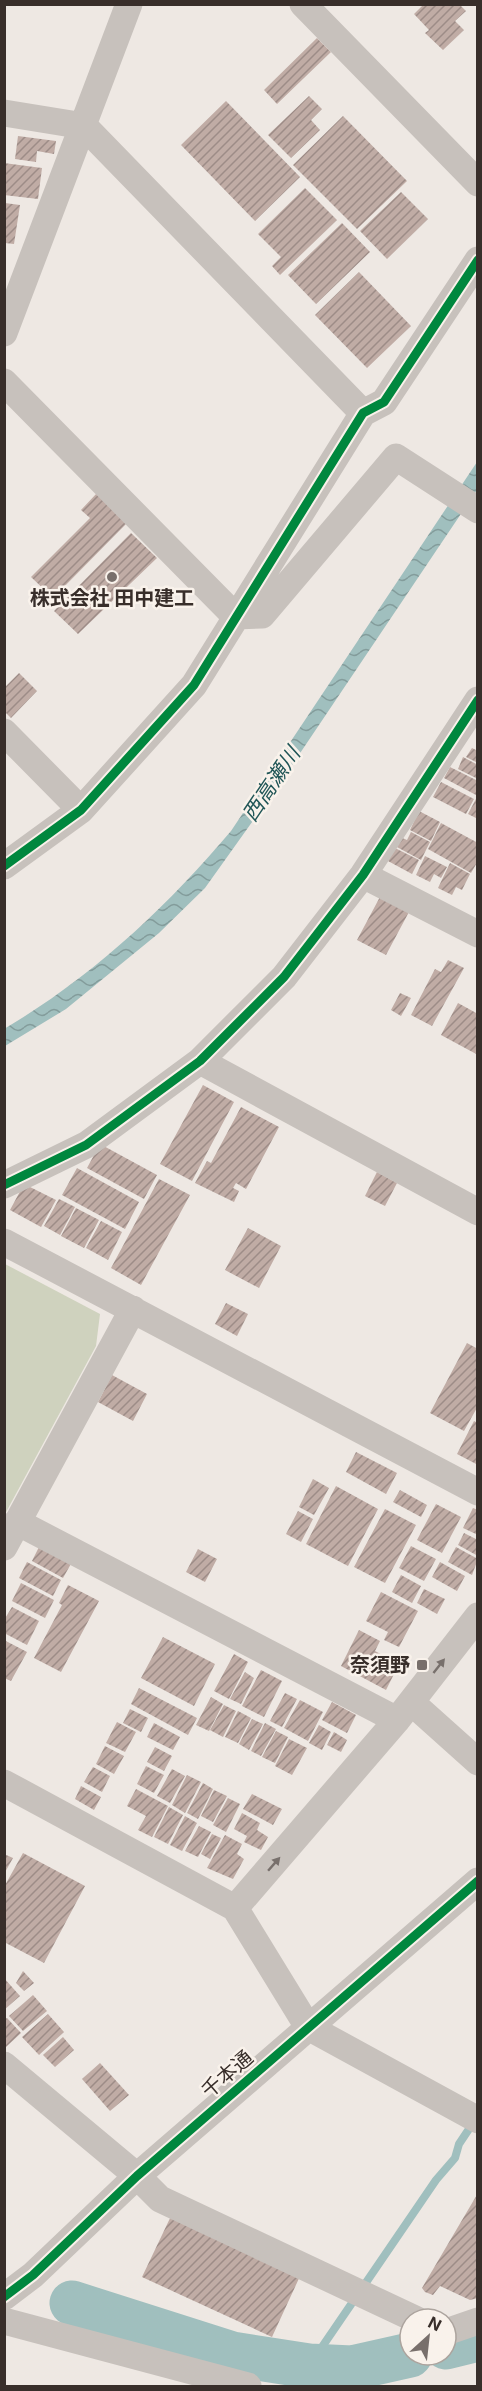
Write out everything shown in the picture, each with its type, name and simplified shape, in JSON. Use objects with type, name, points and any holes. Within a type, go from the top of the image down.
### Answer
[{"type":"street","points":[[4,333],[129,4]]},
{"type":"street","points":[[303,4],[477,183]]},
{"type":"street","points":[[4,113],[84,126],[363,413]]},
{"type":"street","points":[[4,866],[81,810],[194,685],[363,413],[384,402],[477,260]]},
{"type":"street","points":[[4,382],[236,616],[262,615],[396,457],[477,510]]},
{"type":"street","points":[[4,1185],[86,1145],[200,1061],[284,977],[363,875],[477,700]]},
{"type":"street","points":[[4,732],[81,810]]},
{"type":"street","points":[[363,875],[477,934]]},
{"type":"street","points":[[200,1061],[477,1212]]},
{"type":"street","points":[[4,1242],[477,1492]]},
{"type":"street","points":[[4,1546],[133,1309]]},
{"type":"street","points":[[17,1522],[404,1711],[477,1762]]},
{"type":"street","points":[[236,1908],[404,1711],[477,1616]]},
{"type":"street","points":[[4,1783],[236,1908],[308,2027],[477,2120]]},
{"type":"street","name":"千本通","points":[[4,2297],[33,2275],[137,2176],[477,1881]]},
{"type":"street","points":[[4,2065],[137,2176],[160,2199],[398,2311]]},
{"type":"street","points":[[4,2268],[33,2275]]},
{"type":"street","points":[[4,2321],[248,2386]]},
{"type":"street","points":[[458,2328],[477,2321]]},
{"type":"green space","points":[[5,1264],[100,1314],[96,1346],[5,1514]]},
{"type":"water","name":"西高瀬川","points":[[477,462],[477,490],[280,783],[205,888],[159,933],[66,1009],[5,1046],[4,1029],[67,987],[126,939],[154,914],[231,831]]},
{"type":"building","points":[[424,4],[459,4],[466,11],[455,21],[464,30],[443,50],[425,33],[429,30],[414,14]]},
{"type":"building","points":[[317,38],[331,52],[277,104],[264,90]]},
{"type":"building","points":[[309,96],[322,109],[311,120],[320,130],[291,158],[268,135]]},
{"type":"building","points":[[226,101],[300,177],[255,221],[181,145]]},
{"type":"building","points":[[343,116],[407,181],[357,229],[293,165]]},
{"type":"building","points":[[18,136],[56,141],[54,154],[37,151],[36,162],[15,159]]},
{"type":"building","points":[[4,163],[42,168],[38,199],[4,195]]},
{"type":"building","points":[[305,188],[337,220],[280,275],[272,266],[281,257],[258,234]]},
{"type":"building","points":[[401,192],[428,219],[387,259],[360,231]]},
{"type":"building","points":[[5,203],[20,205],[14,244],[5,243]]},
{"type":"building","points":[[342,223],[370,252],[316,304],[288,275]]},
{"type":"building","points":[[359,272],[411,326],[367,368],[315,315]]},
{"type":"building","points":[[97,493],[127,523],[53,598],[31,577],[90,518],[81,510]]},
{"type":"building","name":"株式会社 田中建工","points":[[131,533],[157,558],[78,634],[54,611]]},
{"type":"building","points":[[19,673],[37,691],[11,718],[4,711],[4,688]]},
{"type":"building","points":[[472,748],[478,751],[478,763],[466,757]]},
{"type":"building","points":[[463,757],[478,765],[478,779],[458,769]]},
{"type":"building","points":[[450,767],[478,781],[476,795],[444,778]]},
{"type":"building","points":[[441,782],[474,799],[466,814],[433,797]]},
{"type":"building","points":[[478,795],[478,819],[468,814]]},
{"type":"building","points":[[419,811],[440,822],[431,841],[410,830]]},
{"type":"building","points":[[441,823],[478,843],[478,861],[471,873],[428,849]]},
{"type":"building","points":[[411,832],[430,842],[421,860],[395,846],[400,837],[407,840]]},
{"type":"building","points":[[395,848],[419,860],[412,874],[388,861]]},
{"type":"building","points":[[425,856],[447,867],[441,878],[434,874],[430,882],[416,875]]},
{"type":"building","points":[[450,863],[470,874],[462,890],[456,887],[452,895],[438,888]]},
{"type":"building","points":[[381,895],[410,910],[386,955],[357,940]]},
{"type":"building","points":[[448,960],[464,968],[432,1026],[411,1015],[435,969],[441,972]]},
{"type":"building","points":[[400,993],[411,998],[401,1016],[391,1010]]},
{"type":"building","points":[[458,1003],[478,1014],[478,1055],[441,1035]]},
{"type":"building","points":[[203,1085],[234,1102],[192,1181],[160,1164]]},
{"type":"building","points":[[241,1107],[279,1127],[246,1189],[236,1183],[233,1188],[239,1191],[234,1202],[195,1183],[207,1161],[211,1163]]},
{"type":"building","points":[[100,1144],[157,1175],[144,1199],[87,1168]]},
{"type":"building","points":[[77,1168],[139,1202],[125,1229],[62,1195]]},
{"type":"building","points":[[377,1172],[397,1183],[385,1206],[365,1196]]},
{"type":"building","points":[[159,1179],[190,1195],[141,1285],[111,1268]]},
{"type":"building","points":[[24,1184],[56,1200],[41,1227],[10,1210]]},
{"type":"building","points":[[59,1199],[75,1207],[60,1235],[44,1226]]},
{"type":"building","points":[[76,1208],[99,1220],[84,1248],[61,1236]]},
{"type":"building","points":[[101,1221],[122,1232],[108,1260],[86,1248]]},
{"type":"building","points":[[248,1228],[281,1246],[259,1288],[225,1270]]},
{"type":"building","points":[[226,1303],[248,1314],[237,1336],[215,1324]]},
{"type":"building","points":[[467,1343],[478,1349],[478,1406],[464,1431],[430,1413]]},
{"type":"building","points":[[112,1375],[147,1394],[133,1421],[98,1402]]},
{"type":"building","points":[[474,1421],[478,1423],[478,1465],[457,1454]]},
{"type":"building","points":[[356,1452],[397,1473],[386,1494],[346,1472]]},
{"type":"building","points":[[313,1479],[329,1488],[314,1515],[299,1507]]},
{"type":"building","points":[[336,1486],[378,1509],[348,1566],[306,1544]]},
{"type":"building","points":[[400,1490],[427,1505],[421,1517],[393,1502]]},
{"type":"building","points":[[436,1504],[461,1517],[442,1553],[417,1540]]},
{"type":"building","points":[[473,1508],[478,1510],[478,1535],[463,1528]]},
{"type":"building","points":[[385,1509],[416,1525],[385,1583],[354,1567]]},
{"type":"building","points":[[298,1511],[313,1519],[301,1542],[286,1534]]},
{"type":"building","points":[[464,1533],[478,1540],[478,1556],[458,1545]]},
{"type":"building","points":[[40,1545],[72,1562],[63,1578],[32,1561]]},
{"type":"building","points":[[411,1546],[436,1559],[424,1581],[399,1568]]},
{"type":"building","points":[[456,1547],[478,1559],[472,1575],[448,1562]]},
{"type":"building","points":[[198,1549],[217,1559],[205,1582],[186,1572]]},
{"type":"building","points":[[27,1562],[61,1580],[53,1596],[19,1578]]},
{"type":"building","points":[[440,1562],[465,1576],[457,1591],[432,1577]]},
{"type":"building","points":[[401,1575],[421,1586],[412,1603],[392,1592]]},
{"type":"building","points":[[21,1583],[54,1600],[45,1618],[12,1601]]},
{"type":"building","points":[[68,1585],[99,1601],[61,1672],[34,1658],[62,1605],[59,1603]]},
{"type":"building","points":[[424,1589],[445,1599],[437,1614],[417,1603]]},
{"type":"building","points":[[381,1592],[418,1611],[399,1647],[384,1640],[388,1632],[366,1621]]},
{"type":"building","points":[[12,1607],[39,1621],[27,1645],[4,1633],[4,1620]]},
{"type":"building","points":[[359,1630],[380,1641],[375,1651],[399,1664],[386,1690],[341,1666]]},
{"type":"building","points":[[163,1637],[215,1664],[194,1706],[141,1678]]},
{"type":"building","points":[[4,1640],[27,1652],[11,1681],[4,1678]]},
{"type":"building","points":[[234,1654],[248,1662],[229,1699],[214,1691]]},
{"type":"building","points":[[261,1670],[282,1681],[264,1717],[242,1706]]},
{"type":"building","points":[[245,1672],[254,1678],[241,1704],[230,1699]]},
{"type":"building","points":[[139,1688],[197,1718],[188,1735],[131,1704]]},
{"type":"building","points":[[285,1693],[297,1699],[282,1727],[270,1721]]},
{"type":"building","points":[[211,1697],[223,1704],[209,1731],[196,1725]]},
{"type":"building","points":[[300,1700],[323,1712],[308,1741],[284,1728]]},
{"type":"building","points":[[332,1702],[356,1715],[347,1733],[322,1720]]},
{"type":"building","points":[[224,1705],[236,1711],[223,1737],[210,1730]]},
{"type":"building","points":[[130,1709],[148,1718],[141,1732],[123,1723]]},
{"type":"building","points":[[238,1711],[251,1718],[238,1743],[225,1737]]},
{"type":"building","points":[[252,1719],[263,1724],[249,1750],[239,1744]]},
{"type":"building","points":[[117,1722],[136,1732],[125,1752],[106,1743]]},
{"type":"building","points":[[154,1723],[180,1737],[173,1750],[147,1737]]},
{"type":"building","points":[[265,1723],[276,1729],[261,1756],[251,1751]]},
{"type":"building","points":[[319,1725],[331,1732],[322,1750],[309,1743]]},
{"type":"building","points":[[276,1731],[288,1737],[275,1763],[262,1757]]},
{"type":"building","points":[[334,1732],[347,1740],[341,1752],[327,1745]]},
{"type":"building","points":[[289,1739],[307,1748],[292,1775],[275,1766]]},
{"type":"building","points":[[105,1746],[124,1756],[114,1774],[96,1764]]},
{"type":"building","points":[[155,1747],[172,1756],[164,1771],[147,1762]]},
{"type":"building","points":[[146,1766],[164,1775],[154,1793],[137,1784]]},
{"type":"building","points":[[93,1767],[110,1776],[102,1792],[84,1782]]},
{"type":"building","points":[[172,1769],[185,1776],[170,1803],[157,1796]]},
{"type":"building","points":[[187,1775],[201,1782],[185,1813],[172,1805]]},
{"type":"building","points":[[203,1783],[213,1789],[198,1819],[187,1813]]},
{"type":"building","points":[[81,1786],[101,1797],[94,1810],[75,1799]]},
{"type":"building","points":[[136,1789],[168,1806],[152,1837],[138,1830],[146,1816],[127,1806]]},
{"type":"building","points":[[214,1790],[227,1796],[213,1822],[201,1816]]},
{"type":"building","points":[[252,1794],[282,1809],[273,1825],[243,1809]]},
{"type":"building","points":[[228,1798],[240,1804],[226,1832],[213,1825]]},
{"type":"building","points":[[169,1807],[183,1815],[168,1844],[154,1837]]},
{"type":"building","points":[[242,1813],[260,1823],[257,1830],[268,1837],[261,1850],[244,1842],[247,1836],[234,1829]]},
{"type":"building","points":[[185,1816],[197,1823],[182,1851],[170,1845]]},
{"type":"building","points":[[199,1826],[211,1832],[198,1857],[185,1851]]},
{"type":"building","points":[[212,1834],[221,1838],[210,1859],[201,1854]]},
{"type":"building","points":[[225,1835],[242,1844],[237,1854],[244,1859],[233,1879],[207,1868]]},
{"type":"building","points":[[23,1853],[85,1886],[44,1963],[4,1942],[4,1887]]},
{"type":"building","points":[[4,1854],[13,1858],[4,1874]]},
{"type":"building","points":[[23,1971],[34,1983],[24,1991],[16,1983]]},
{"type":"building","points":[[4,1978],[20,1996],[4,2010]]},
{"type":"building","points":[[33,1995],[47,2011],[23,2031],[9,2016]]},
{"type":"building","points":[[48,2014],[64,2032],[39,2055],[22,2037]]},
{"type":"building","points":[[7,2018],[21,2033],[6,2047],[4,2020]]},
{"type":"building","points":[[63,2037],[74,2050],[55,2067],[43,2055]]},
{"type":"building","points":[[100,2063],[129,2095],[110,2111],[82,2079]]},
{"type":"building","points":[[478,2193],[478,2298],[470,2300],[440,2286],[433,2295],[425,2292],[422,2288]]},
{"type":"building","points":[[172,2214],[301,2274],[272,2337],[142,2277]]},
{"type":"waterway","points":[[309,2366],[436,2180],[455,2158],[459,2144],[473,2123]]},
{"type":"waterway","points":[[72,2303],[232,2354],[309,2366],[352,2368],[398,2358]]},
{"type":"waterway","points":[[458,2344],[478,2339]]},
{"type":"cycle path","points":[[4,866],[81,810],[194,685],[363,413],[384,402],[478,260]]},
{"type":"cycle path","points":[[4,1185],[86,1145],[200,1061],[284,977],[363,875],[478,700]]},
{"type":"cycle path","points":[[4,2297],[33,2275],[137,2176],[478,1881]]},
{"type":"place","name":"株式会社 田中建工","points":[[112,577]]},
{"type":"place","name":"奈須野","points":[[422,1665]]}]
